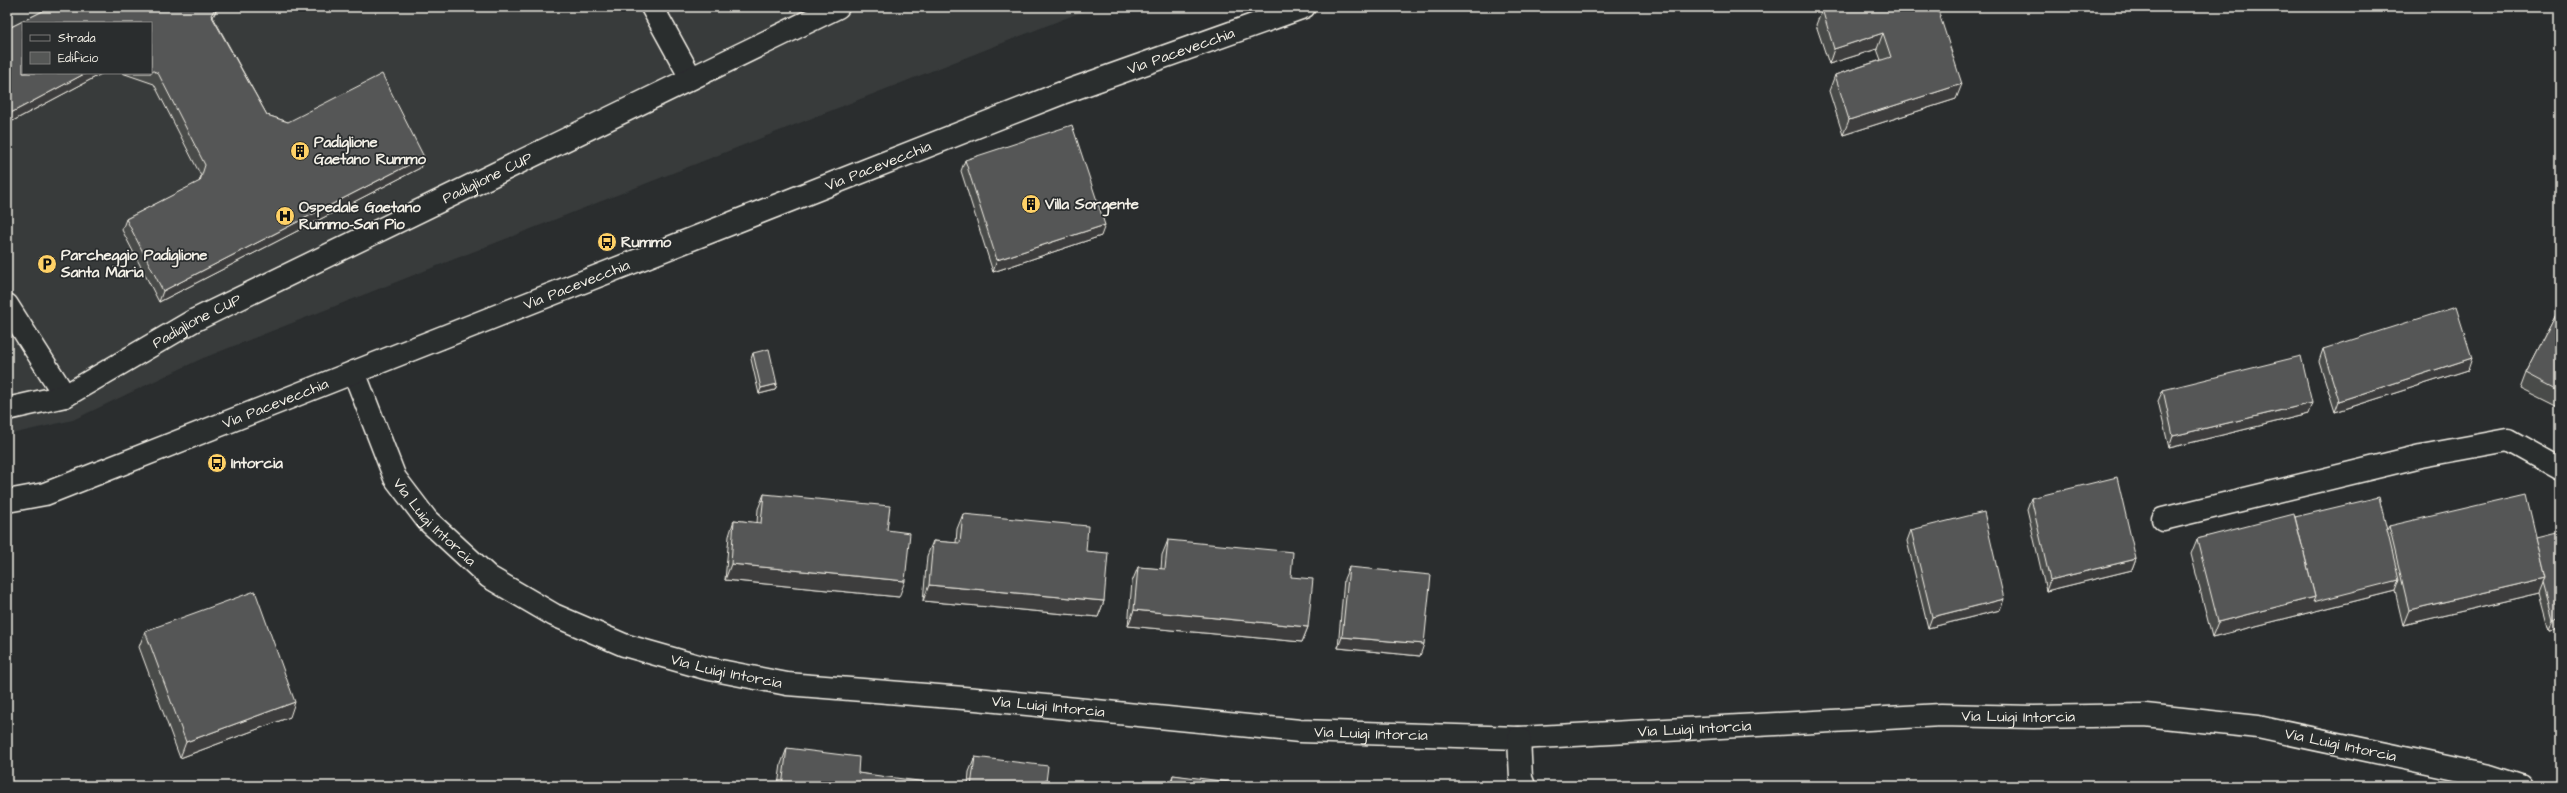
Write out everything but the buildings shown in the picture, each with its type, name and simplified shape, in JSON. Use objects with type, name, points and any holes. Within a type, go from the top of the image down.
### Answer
[{"type":"street","points":[[652,7],[691,78]]},
{"type":"street","name":"Padiglione CUP","points":[[7,409],[65,396],[193,321],[838,7]]},
{"type":"street","name":"Via Pacevecchia","points":[[7,502],[45,494],[1062,93],[1304,7]]},
{"type":"street","points":[[7,306],[65,396]]},
{"type":"street","name":"Via Luigi Intorcia","points":[[354,372],[394,478],[427,520],[489,577],[554,615],[624,645],[705,668],[787,684],[976,699],[1300,731],[1519,738],[1941,715],[2034,717],[2145,715],[2258,727],[2481,774],[2520,786]]},
{"type":"street","points":[[2163,519],[2421,456],[2508,440],[2560,469]]},
{"type":"street","points":[[1519,738],[1521,778],[1524,786]]},
{"type":"shaded area","name":"Ospedale Gaetano Rummo-San Pio","points":[[7,7],[1094,7],[201,359],[73,420],[7,435]]},
{"type":"place","name":"Padiglione Gaetano Rummo","points":[[300,151]]},
{"type":"place","name":"Villa Sorgente","points":[[1031,204]]},
{"type":"place","name":"Ospedale Gaetano Rummo-San Pio","points":[[285,216]]},
{"type":"place","name":"Rummo","points":[[607,242]]},
{"type":"place","name":"Parcheggio Padiglione Santa Maria","points":[[47,264]]},
{"type":"place","name":"Intorcia","points":[[217,463]]}]
